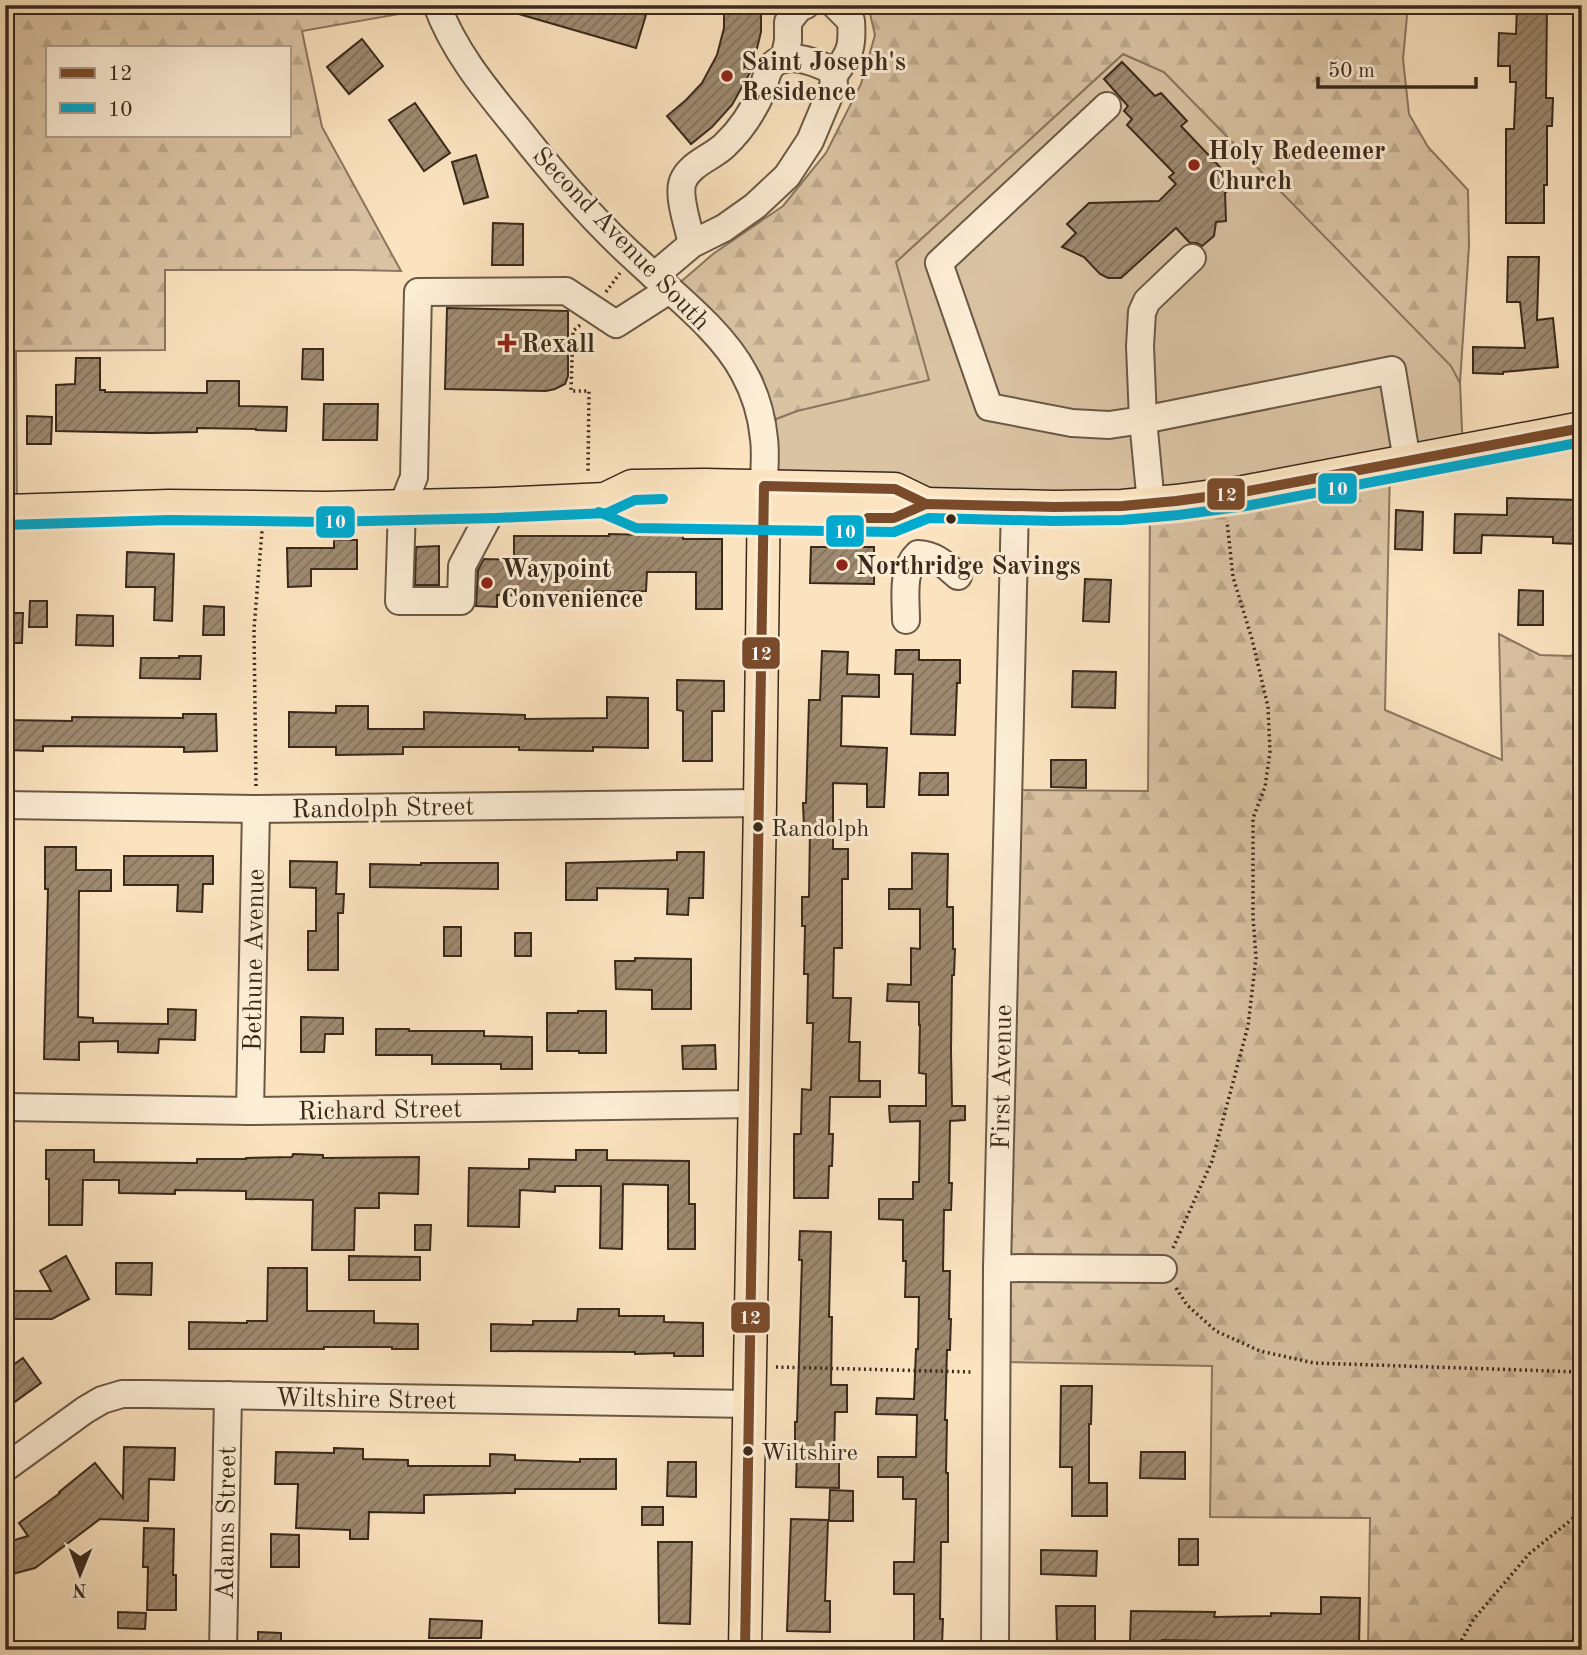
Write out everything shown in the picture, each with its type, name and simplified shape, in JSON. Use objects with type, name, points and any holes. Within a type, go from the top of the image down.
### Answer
[{"type":"main road","points":[[5,511],[143,506],[326,508],[495,504],[596,486],[704,485],[763,501],[895,489],[926,504],[1054,507],[1151,504],[1227,494],[1582,428]]},
{"type":"main road","points":[[744,1650],[763,501]]},
{"type":"street","name":"Second Avenue South","points":[[437,5],[451,37],[475,74],[544,162],[632,256],[710,329],[737,363],[752,391],[765,440],[763,501]]},
{"type":"street","points":[[784,59],[788,22],[799,8],[806,5]]},
{"type":"street","points":[[495,504],[462,566],[461,601],[399,601],[402,507],[414,477],[418,292],[566,291],[616,324],[662,283],[692,244],[724,228],[755,206],[787,176],[810,141],[834,84],[834,75],[851,45],[851,21],[835,5]]},
{"type":"street","points":[[692,244],[682,200],[682,184],[689,172],[723,147],[748,119],[763,89],[770,67],[784,59],[805,59],[829,68],[834,75]]},
{"type":"street","points":[[1107,106],[939,263],[989,407],[1072,422],[1109,425],[1392,370],[1407,461]]},
{"type":"street","points":[[1151,504],[1143,420],[1140,346],[1142,312],[1147,302],[1192,258]]},
{"type":"street","name":"First Avenue","points":[[995,1650],[997,1268],[1015,505]]},
{"type":"street","points":[[906,620],[908,568],[912,559],[918,554],[937,558],[958,576]]},
{"type":"street","name":"Randolph Street","points":[[5,805],[256,809],[760,803]]},
{"type":"street","name":"Bethune Avenue","points":[[250,1111],[256,809]]},
{"type":"street","name":"Richard Street","points":[[5,1107],[250,1111],[754,1104]]},
{"type":"street","points":[[997,1268],[1163,1269]]},
{"type":"street","name":"Wiltshire Street","points":[[5,1468],[85,1410],[102,1400],[122,1394],[750,1404]]},
{"type":"street","name":"Adams Street","points":[[223,1650],[228,1395]]},
{"type":"path","points":[[640,5],[649,8]]},
{"type":"path","points":[[596,486],[589,391],[571,391],[573,331],[588,319],[632,256]]},
{"type":"path","points":[[1227,494],[1227,526],[1233,577],[1252,639],[1268,707],[1270,751],[1267,775],[1252,829],[1256,958],[1248,1026],[1212,1161],[1163,1269],[1187,1305],[1216,1331],[1260,1351],[1314,1363],[1582,1372]]},
{"type":"path","points":[[256,809],[254,629],[265,506]]},
{"type":"path","points":[[776,1367],[996,1372]]},
{"type":"path","points":[[1456,1650],[1473,1620],[1529,1554],[1582,1511]]},
{"type":"green space","points":[[5,5],[439,5],[302,31],[322,127],[401,271],[165,270],[165,350],[16,351],[17,512],[5,512]]},
{"type":"green space","points":[[868,5],[1408,5],[1403,59],[1409,114],[1428,147],[1468,190],[1469,246],[1460,383],[1451,366],[1164,72],[1123,54],[896,262],[929,380],[797,411],[763,424],[676,286],[713,254],[783,206],[826,153],[861,84],[875,35]]},
{"type":"green space","points":[[1123,54],[1164,72],[1452,366],[1460,383],[1463,453],[1177,504],[765,485],[763,424],[797,411],[895,263]]},
{"type":"green space","points":[[1390,467],[1385,710],[1502,760],[1499,634],[1540,655],[1570,656],[1582,652],[1582,1650],[1368,1650],[1370,1518],[1210,1517],[1212,1366],[998,1362],[1010,790],[1148,791],[1150,506]]},
{"type":"building","points":[[506,5],[611,5],[646,15],[636,48],[505,10]]},
{"type":"building","name":"Saint Joseph's Residence","points":[[724,5],[761,5],[761,32],[752,69],[732,105],[712,127],[691,144],[667,116],[702,83],[717,55],[724,28]]},
{"type":"building","points":[[1517,5],[1547,5],[1546,98],[1553,98],[1552,126],[1547,126],[1544,223],[1506,223],[1506,129],[1514,129],[1516,82],[1510,82],[1510,66],[1498,66],[1499,33],[1516,34]]},
{"type":"building","points":[[362,39],[383,66],[349,94],[327,67]]},
{"type":"building","name":"Holy Redeemer Church","points":[[1122,62],[1155,96],[1161,93],[1187,121],[1181,126],[1236,184],[1225,193],[1226,221],[1216,222],[1214,236],[1202,246],[1190,243],[1176,228],[1121,278],[1108,278],[1100,274],[1084,257],[1062,247],[1076,233],[1067,224],[1089,203],[1159,201],[1176,184],[1169,177],[1174,173],[1127,125],[1132,119],[1124,111],[1128,106],[1104,79]]},
{"type":"building","points":[[415,103],[450,153],[424,171],[389,120]]},
{"type":"building","points":[[476,155],[488,197],[464,204],[452,162]]},
{"type":"building","points":[[493,223],[523,224],[523,265],[492,265]]},
{"type":"building","points":[[1508,257],[1539,257],[1537,320],[1553,318],[1558,367],[1503,374],[1473,373],[1473,347],[1525,348],[1520,302],[1507,302]]},
{"type":"building","name":"Rexall","points":[[447,308],[568,311],[568,376],[565,384],[546,391],[445,389]]},
{"type":"building","points":[[303,349],[323,349],[323,380],[302,379]]},
{"type":"building","points":[[76,358],[100,358],[100,390],[105,392],[207,393],[207,381],[239,381],[239,406],[287,407],[286,431],[197,428],[197,432],[150,433],[56,431],[56,385],[75,384]]},
{"type":"building","points":[[324,404],[378,404],[377,440],[323,440]]},
{"type":"building","points":[[27,416],[52,417],[51,444],[27,444]]},
{"type":"building","points":[[1507,498],[1579,500],[1578,544],[1553,543],[1553,537],[1482,535],[1481,553],[1454,553],[1455,514],[1507,515]]},
{"type":"building","points":[[1396,510],[1423,512],[1422,550],[1395,549]]},
{"type":"building","points":[[683,533],[683,539],[722,539],[722,609],[696,609],[696,572],[647,572],[646,591],[551,592],[550,596],[497,595],[497,607],[476,606],[478,570],[484,559],[514,560],[514,536]]},
{"type":"building","points":[[334,540],[357,540],[357,569],[311,569],[311,586],[288,587],[287,548],[334,548]]},
{"type":"building","points":[[439,546],[439,585],[415,585],[416,547]]},
{"type":"building","name":"Northridge Savings","points":[[811,547],[874,547],[874,584],[810,583]]},
{"type":"building","points":[[127,552],[174,554],[172,621],[154,620],[155,587],[126,587]]},
{"type":"building","points":[[1085,579],[1111,580],[1109,622],[1083,621]]},
{"type":"building","points":[[1519,590],[1543,591],[1543,625],[1518,625]]},
{"type":"building","points":[[30,601],[47,601],[47,627],[29,627]]},
{"type":"building","points":[[204,606],[224,607],[224,635],[203,635]]},
{"type":"building","points":[[5,613],[23,613],[22,643],[5,643]]},
{"type":"building","points":[[77,615],[113,616],[113,646],[76,645]]},
{"type":"building","points":[[896,650],[919,650],[919,660],[960,660],[955,735],[911,734],[913,674],[895,674]]},
{"type":"building","points":[[822,651],[848,652],[847,674],[879,675],[879,697],[842,696],[841,746],[887,748],[884,807],[867,807],[867,784],[833,783],[833,849],[848,849],[848,879],[842,879],[842,948],[834,948],[833,998],[851,998],[849,1042],[860,1042],[859,1081],[880,1081],[880,1097],[830,1097],[829,1134],[833,1134],[828,1198],[794,1198],[794,1134],[801,1134],[802,1089],[811,1090],[813,1023],[807,1023],[808,974],[804,974],[805,926],[802,926],[802,897],[809,897],[810,828],[804,828],[803,803],[806,803],[809,700],[820,700]]},
{"type":"building","points":[[201,656],[200,679],[140,678],[141,658]]},
{"type":"building","points":[[1073,671],[1116,672],[1115,708],[1072,707]]},
{"type":"building","points":[[677,680],[724,681],[724,711],[712,711],[712,761],[683,761],[683,711],[677,710]]},
{"type":"building","points":[[607,697],[648,698],[648,748],[593,747],[593,751],[519,750],[519,747],[403,747],[403,754],[336,755],[336,747],[289,747],[289,712],[336,713],[336,706],[368,706],[368,729],[424,729],[424,712],[525,715],[525,719],[607,718]]},
{"type":"building","points":[[183,714],[216,714],[217,751],[184,752],[184,747],[43,746],[43,751],[5,750],[5,720],[72,721],[72,717],[183,718]]},
{"type":"building","points":[[1051,760],[1086,760],[1086,788],[1051,787]]},
{"type":"building","points":[[920,773],[948,773],[948,795],[919,795]]},
{"type":"building","points":[[45,847],[76,847],[76,870],[111,870],[111,891],[79,891],[78,1017],[93,1018],[93,1023],[168,1024],[168,1009],[196,1010],[195,1040],[159,1039],[158,1053],[118,1052],[118,1041],[79,1042],[79,1060],[44,1059],[48,889],[45,889]]},
{"type":"building","points":[[677,852],[704,852],[703,898],[689,898],[688,915],[667,914],[668,889],[597,888],[597,900],[566,900],[566,863],[677,860]]},
{"type":"building","points":[[912,853],[948,854],[947,907],[953,907],[955,949],[952,975],[952,1106],[965,1106],[965,1120],[950,1121],[951,1210],[944,1210],[943,1271],[950,1271],[951,1319],[950,1350],[947,1350],[945,1420],[948,1542],[941,1542],[942,1645],[914,1645],[914,1594],[894,1594],[894,1562],[914,1562],[916,1499],[903,1499],[903,1477],[878,1477],[878,1457],[916,1457],[917,1415],[876,1414],[877,1398],[914,1399],[918,1349],[919,1297],[905,1297],[903,1220],[879,1219],[879,1199],[913,1199],[913,1182],[919,1182],[920,1121],[890,1122],[889,1106],[926,1106],[926,1074],[919,1073],[919,1002],[887,1001],[888,984],[911,985],[911,948],[920,949],[920,909],[889,909],[889,889],[912,889]]},
{"type":"building","points":[[124,856],[213,856],[213,884],[203,884],[202,912],[177,911],[178,885],[124,885]]},
{"type":"building","points":[[290,861],[337,862],[336,894],[344,894],[343,913],[338,913],[338,970],[308,970],[308,931],[316,931],[316,888],[290,887]]},
{"type":"building","points":[[498,863],[498,889],[370,887],[370,864]]},
{"type":"building","points":[[444,927],[461,927],[461,956],[444,956]]},
{"type":"building","points":[[515,933],[531,933],[531,956],[515,956]]},
{"type":"building","points":[[635,958],[691,959],[691,1009],[652,1009],[652,990],[616,989],[615,961],[635,961]]},
{"type":"building","points":[[606,1011],[606,1053],[547,1051],[547,1013]]},
{"type":"building","points":[[301,1017],[343,1018],[343,1034],[325,1034],[324,1052],[301,1052]]},
{"type":"building","points":[[376,1029],[484,1031],[484,1036],[532,1037],[532,1069],[501,1069],[501,1064],[432,1064],[432,1055],[376,1055]]},
{"type":"building","points":[[715,1045],[716,1069],[683,1069],[682,1046]]},
{"type":"building","points":[[46,1150],[94,1150],[94,1162],[197,1163],[197,1159],[292,1157],[293,1154],[323,1155],[323,1158],[419,1157],[418,1194],[379,1193],[379,1208],[355,1208],[354,1250],[312,1250],[313,1200],[246,1199],[246,1191],[175,1190],[175,1194],[119,1193],[119,1180],[83,1180],[82,1225],[49,1225]]},
{"type":"building","points":[[576,1150],[607,1150],[607,1160],[689,1161],[689,1204],[695,1204],[695,1249],[668,1249],[668,1185],[623,1184],[622,1249],[600,1248],[601,1186],[555,1186],[555,1192],[520,1190],[519,1227],[468,1226],[469,1168],[529,1169],[529,1159],[576,1160]]},
{"type":"building","points":[[415,1225],[431,1225],[430,1250],[415,1250]]},
{"type":"building","points":[[800,1231],[831,1232],[831,1385],[847,1385],[847,1412],[835,1412],[834,1459],[839,1459],[839,1488],[796,1487],[795,1422],[802,1260],[799,1260]]},
{"type":"building","points":[[66,1256],[89,1299],[52,1319],[5,1319],[5,1291],[51,1291],[40,1271]]},
{"type":"building","points":[[349,1256],[420,1257],[420,1280],[349,1280]]},
{"type":"building","points":[[116,1263],[152,1263],[151,1295],[116,1294]]},
{"type":"building","points":[[268,1268],[307,1268],[307,1311],[374,1311],[374,1323],[418,1324],[418,1349],[189,1349],[189,1322],[267,1321]]},
{"type":"building","points":[[578,1309],[619,1309],[619,1316],[664,1316],[664,1322],[703,1323],[703,1356],[635,1352],[491,1351],[491,1324],[533,1325],[533,1321],[577,1321]]},
{"type":"building","points":[[23,1358],[41,1383],[5,1409],[5,1371]]},
{"type":"building","points":[[1061,1386],[1092,1386],[1089,1483],[1107,1483],[1107,1516],[1072,1516],[1072,1467],[1060,1467]]},
{"type":"building","points":[[124,1447],[175,1448],[174,1480],[149,1479],[148,1521],[100,1519],[35,1568],[5,1576],[5,1543],[28,1536],[19,1523],[95,1463],[123,1498]]},
{"type":"building","points":[[334,1448],[363,1449],[363,1459],[408,1460],[408,1466],[490,1466],[490,1454],[515,1455],[515,1460],[580,1462],[580,1459],[616,1459],[616,1489],[515,1489],[515,1493],[424,1495],[424,1513],[369,1512],[368,1539],[350,1539],[350,1530],[296,1528],[298,1484],[275,1484],[276,1452],[334,1453]]},
{"type":"building","points":[[1141,1452],[1185,1452],[1185,1479],[1140,1478]]},
{"type":"building","points":[[668,1462],[696,1462],[696,1497],[667,1496]]},
{"type":"building","points":[[830,1490],[853,1491],[853,1521],[829,1521]]},
{"type":"building","points":[[642,1507],[663,1507],[663,1525],[642,1525]]},
{"type":"building","points":[[791,1519],[828,1520],[825,1601],[830,1601],[830,1632],[787,1631]]},
{"type":"building","points":[[144,1528],[174,1529],[173,1575],[176,1575],[176,1610],[147,1610],[148,1567],[143,1567]]},
{"type":"building","points":[[271,1534],[299,1535],[299,1567],[271,1567]]},
{"type":"building","points":[[1179,1539],[1198,1539],[1198,1565],[1179,1565]]},
{"type":"building","points":[[658,1542],[692,1542],[690,1624],[659,1623]]},
{"type":"building","points":[[1041,1550],[1097,1551],[1096,1576],[1041,1574]]},
{"type":"building","points":[[1321,1597],[1360,1598],[1359,1645],[1162,1640],[1162,1643],[1130,1642],[1131,1611],[1215,1612],[1214,1617],[1271,1616],[1271,1613],[1321,1614]]},
{"type":"building","points":[[1056,1606],[1095,1606],[1095,1642],[1057,1642]]},
{"type":"building","points":[[118,1612],[146,1613],[145,1629],[118,1628]]},
{"type":"building","points":[[430,1619],[482,1621],[481,1638],[429,1638]]},
{"type":"building","points":[[258,1632],[281,1633],[281,1650],[258,1650]]},
{"type":"transit line","name":"12","points":[[868,518],[894,518],[926,504],[1054,507],[1122,506],[1176,501],[1243,492],[1582,428]]},
{"type":"transit line","name":"10","points":[[599,512],[636,528],[894,532],[929,518],[1122,520],[1246,506],[1582,442]]},
{"type":"transit line","name":"12","points":[[745,1650],[764,486],[895,489],[926,504]]},
{"type":"transit line","name":"10","points":[[5,525],[169,520],[325,522],[496,518],[607,513],[635,500],[663,499]]},
{"type":"place","name":"Saint Joseph's Residence","points":[[727,76]]},
{"type":"place","name":"Holy Redeemer Church","points":[[1194,165]]},
{"type":"place","name":"Rexall","points":[[507,343]]},
{"type":"place","name":"Northridge Savings","points":[[842,565]]},
{"type":"place","name":"Waypoint Convenience","points":[[487,583]]},
{"type":"place","name":"Randolph","points":[[758,827]]},
{"type":"place","name":"Wiltshire","points":[[748,1451]]}]
